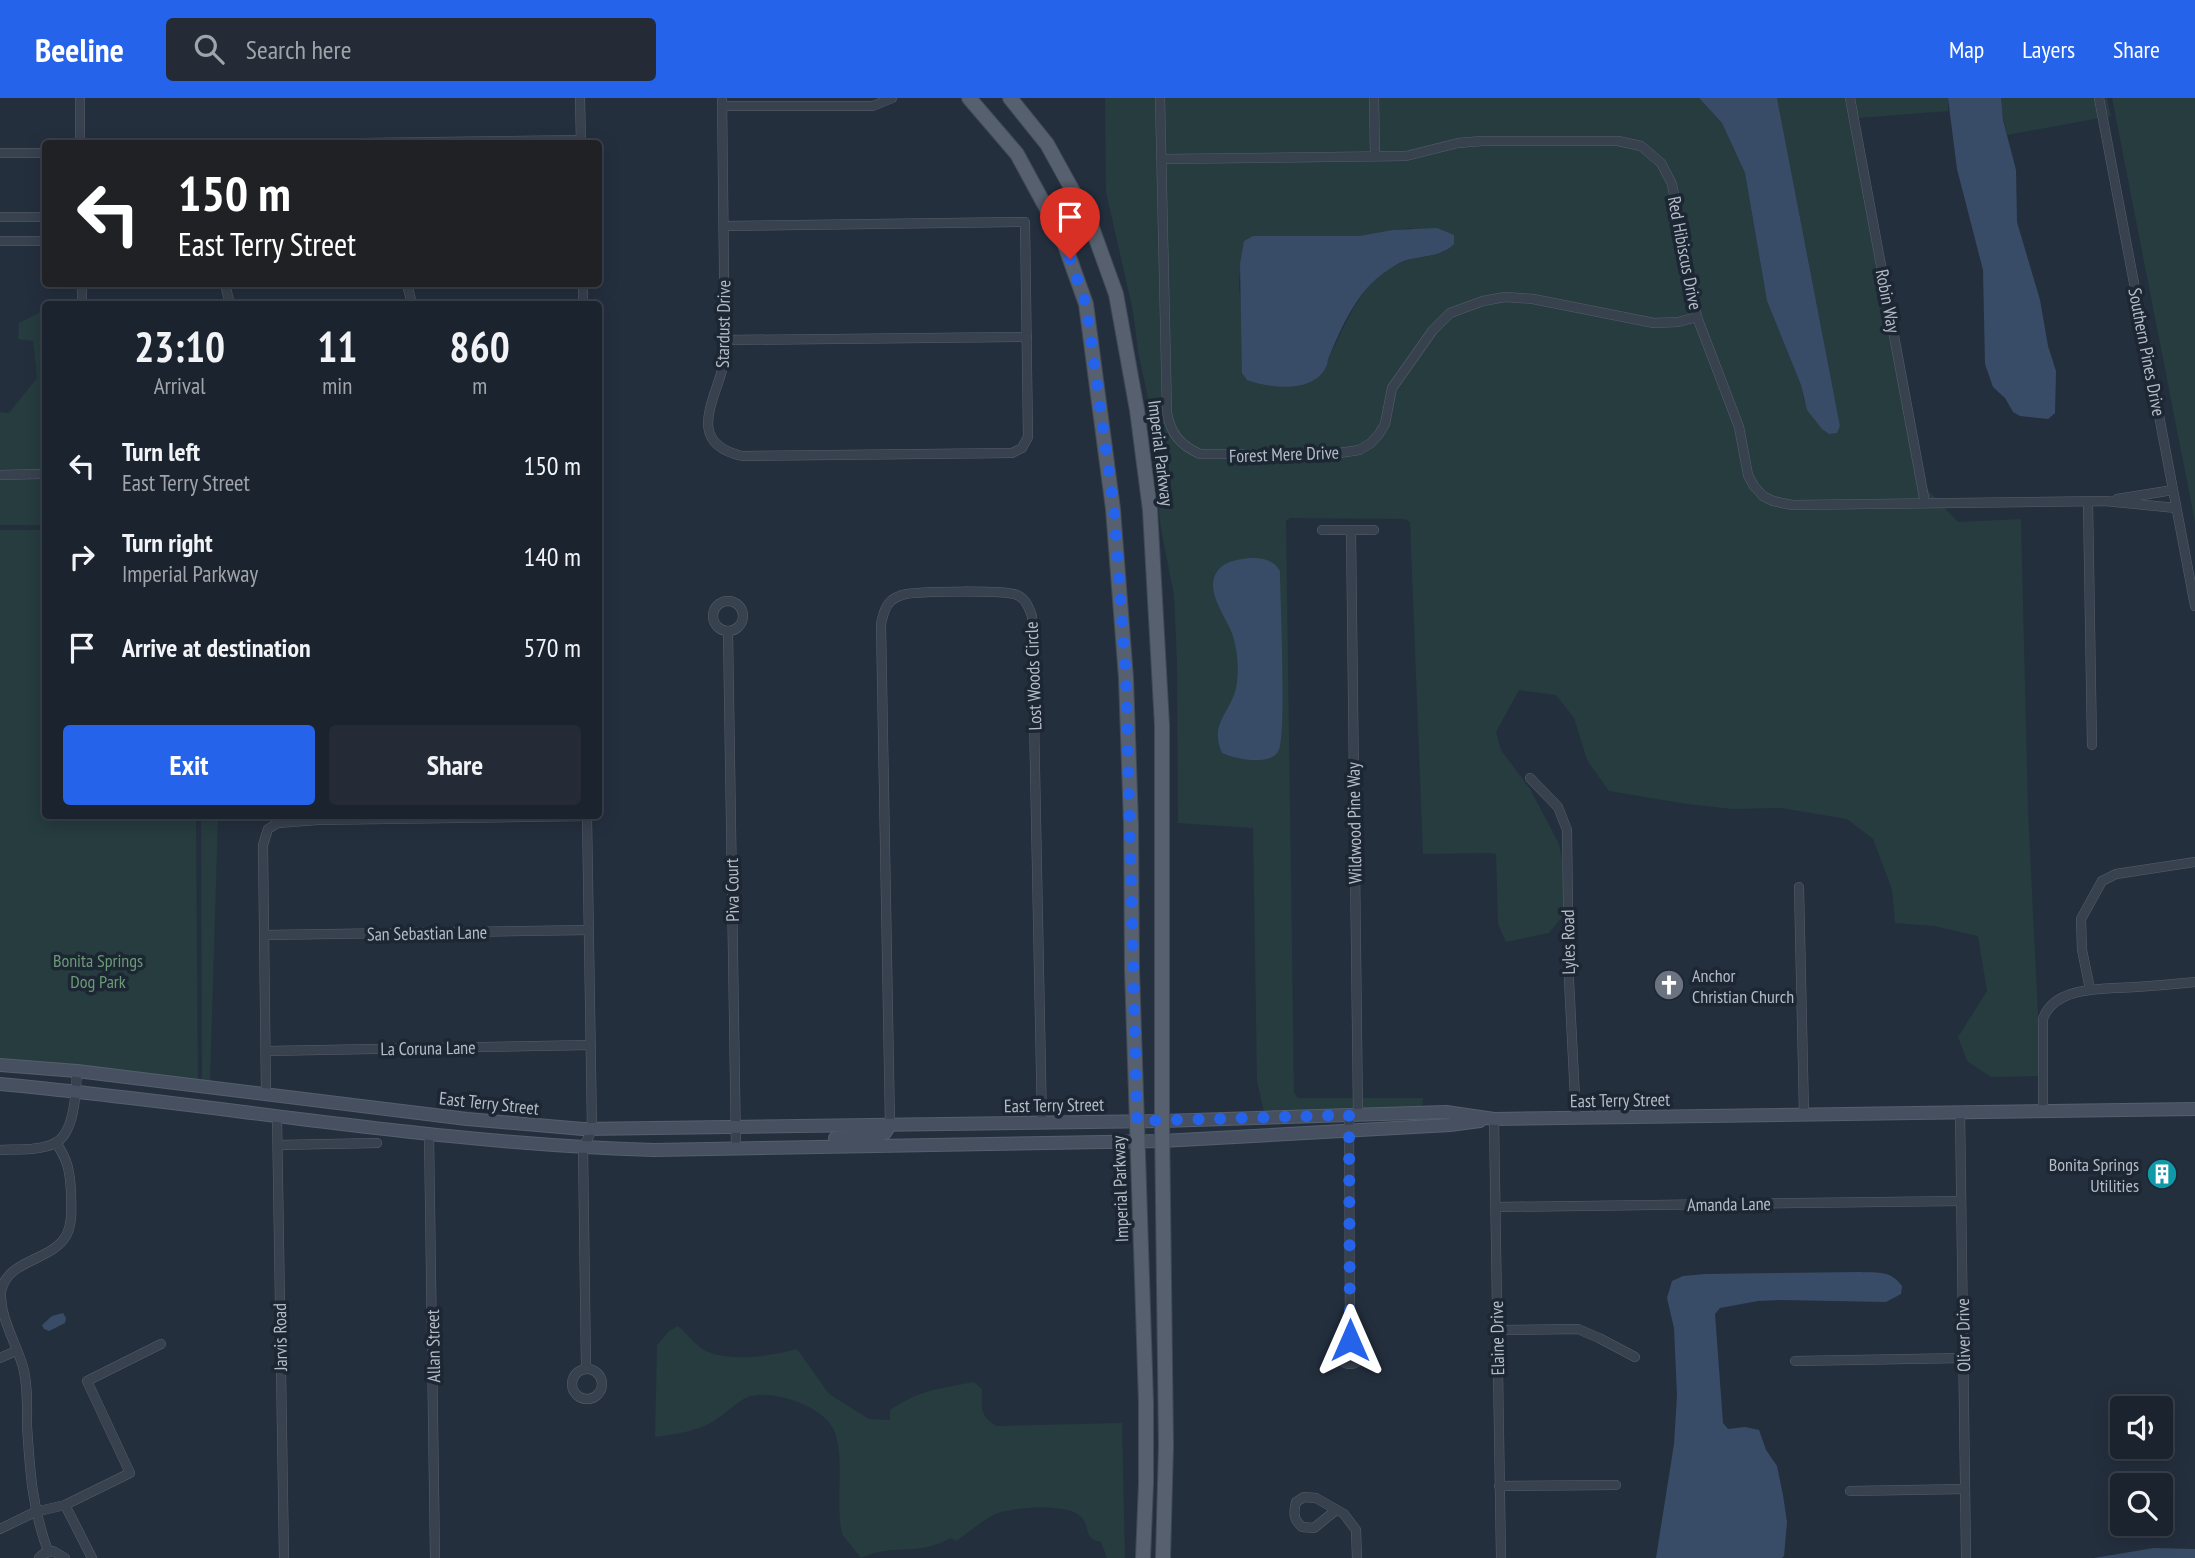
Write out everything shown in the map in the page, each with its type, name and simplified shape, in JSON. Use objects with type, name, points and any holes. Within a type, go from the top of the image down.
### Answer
[{"type":"main road","name":"Imperial Parkway","points":[[969,98],[1017,153],[1062,237],[1086,304],[1114,509],[1126,678],[1146,1402],[1143,1558]]},
{"type":"main road","name":"Imperial Parkway","points":[[1010,98],[1047,144],[1090,222],[1116,295],[1137,410],[1150,510],[1162,725],[1161,1121],[1166,1445],[1163,1558]]},
{"type":"street","points":[[79,98],[80,140]]},
{"type":"street","points":[[580,98],[581,140]]},
{"type":"street","points":[[722,102],[873,106],[892,98]]},
{"type":"street","name":"Forest Mere Drive","points":[[1160,98],[1167,413],[1170,427],[1187,449],[1214,456],[1333,454],[1359,450],[1379,434],[1385,424],[1392,388],[1433,330],[1450,313],[1483,300],[1524,298],[1654,323],[1678,322],[1697,317]]},
{"type":"street","points":[[1374,98],[1375,156]]},
{"type":"street","name":"Robin Way","points":[[1850,98],[1925,503]]},
{"type":"street","name":"Southern Pines Drive","points":[[2099,98],[2195,606]]},
{"type":"street","name":"Stardust Drive","points":[[722,102],[725,341],[723,368],[707,412],[711,437],[719,447],[742,456],[1012,453],[1023,448],[1028,437],[1027,337]]},
{"type":"street","name":"Red Hibiscus Drive","points":[[1162,159],[1406,156],[1458,143],[1482,141],[1618,141],[1641,146],[1661,163],[1672,184],[1697,317],[1739,427],[1748,475],[1763,496],[1783,505],[2088,502],[2173,490]]},
{"type":"street","points":[[0,153],[42,153]]},
{"type":"street","points":[[0,217],[42,216]]},
{"type":"street","points":[[724,226],[1025,222],[1027,337],[725,341]]},
{"type":"street","points":[[0,241],[42,240]]},
{"type":"street","points":[[0,475],[40,474]]},
{"type":"street","name":"Red Hibiscus Drive","points":[[2105,501],[2176,508]]},
{"type":"street","points":[[2088,502],[2092,745]]},
{"type":"street","points":[[1322,530],[1374,530]]},
{"type":"street","name":"Wildwood Pine Way","points":[[1350,1340],[1349,1130],[1353,1114],[1351,531]]},
{"type":"street","name":"Lost Woods Circle","points":[[890,1125],[881,624],[884,611],[892,600],[903,594],[967,592],[1004,592],[1017,595],[1027,604],[1032,616],[1042,1123]]},
{"type":"street","name":"Piva Court","points":[[728,631],[736,1148]]},
{"type":"street","name":"Lyles Road","points":[[1530,778],[1558,807],[1567,830],[1569,980],[1576,1118]]},
{"type":"street","points":[[265,1094],[263,845],[268,829],[278,823],[357,819]]},
{"type":"street","points":[[586,1368],[583,1148],[592,1130],[587,819]]},
{"type":"street","points":[[2090,989],[2082,950],[2081,919],[2102,881],[2116,874],[2195,862]]},
{"type":"street","points":[[1799,887],[1804,1114]]},
{"type":"street","name":"San Sebastian Lane","points":[[265,936],[589,930]]},
{"type":"street","points":[[2043,1111],[2043,1019],[2046,1010],[2066,997],[2090,989],[2195,982]]},
{"type":"street","name":"La Coruna Lane","points":[[266,1051],[591,1045]]},
{"type":"street","name":"East Terry Street","points":[[0,1065],[77,1071],[504,1123],[592,1130],[1161,1121],[1446,1112],[1494,1119],[2195,1109]]},
{"type":"street","points":[[0,1150],[44,1146],[56,1143],[65,1134],[76,1101],[77,1071]]},
{"type":"street","points":[[0,1084],[429,1134],[583,1148],[1137,1141],[1450,1125],[1494,1119]]},
{"type":"street","name":"Oliver Drive","points":[[1960,1111],[1966,1558]]},
{"type":"street","name":"Jarvis Road","points":[[277,1116],[284,1558]]},
{"type":"street","name":"Elaine Drive","points":[[1494,1119],[1501,1558]]},
{"type":"street","points":[[777,1147],[800,1139],[879,1135],[885,1133],[890,1125]]},
{"type":"street","name":"Allan Street","points":[[429,1134],[435,1558]]},
{"type":"street","points":[[48,1551],[31,1490],[24,1377],[2,1317],[0,1302],[2,1286],[11,1273],[61,1242],[66,1235],[71,1218],[69,1166],[56,1143]]},
{"type":"street","points":[[278,1144],[377,1143]]},
{"type":"street","name":"Amanda Lane","points":[[1496,1207],[1961,1201]]},
{"type":"street","points":[[1497,1330],[1578,1329],[1635,1357]]},
{"type":"street","points":[[0,1529],[35,1512],[65,1505],[130,1473],[87,1381],[161,1344]]},
{"type":"street","points":[[0,1358],[16,1351]]},
{"type":"street","points":[[1795,1362],[1964,1358]]},
{"type":"street","points":[[1500,1486],[1616,1485]]},
{"type":"street","points":[[1850,1490],[1965,1489]]},
{"type":"street","points":[[1335,1511],[1314,1528],[1302,1527],[1293,1512],[1296,1502],[1304,1497],[1316,1498],[1344,1514],[1356,1530],[1357,1558]]},
{"type":"street","points":[[65,1505],[92,1558]]},
{"type":"street","points":[[39,1558],[48,1551],[58,1552],[65,1558]]},
{"type":"green space","points":[[1105,98],[1699,98],[1722,123],[1745,173],[1767,301],[1801,385],[1804,401],[1836,433],[1840,426],[1777,98],[1948,98],[1948,111],[1858,118],[1922,484],[1958,522],[2021,519],[2028,810],[2041,1076],[1991,1077],[1967,1061],[1958,1037],[1987,991],[1978,936],[1934,926],[1895,923],[1892,889],[1873,839],[1847,819],[1781,808],[1732,809],[1687,804],[1609,791],[1587,760],[1574,718],[1556,695],[1519,690],[1496,732],[1501,750],[1530,789],[1559,844],[1567,885],[1562,917],[1549,933],[1506,942],[1498,924],[1496,854],[1423,854],[1410,522],[1404,519],[1290,518],[1286,521],[1294,1093],[1298,1098],[1423,1098],[1422,1107],[1264,1112],[1257,1081],[1253,828],[1178,823],[1174,595],[1161,529],[1149,403],[1133,311],[1106,192]],"holes":[[[1411,228],[1449,249],[1394,266],[1373,282],[1350,314],[1326,367],[1308,383],[1252,320],[1245,311],[1240,296],[1240,269],[1253,236],[1359,236]]]},
{"type":"green space","points":[[2001,98],[2107,98],[2111,116],[2007,135]]},
{"type":"green space","points":[[2112,98],[2195,98],[2195,522],[2121,144]]},
{"type":"green space","points":[[42,312],[42,525],[0,525],[0,412],[9,413],[37,378],[33,341],[18,339],[19,323]]},
{"type":"green space","name":"Bonita Springs Dog Park","points":[[0,530],[42,530],[42,819],[196,819],[198,1086],[0,1065]]},
{"type":"green space","points":[[201,819],[218,819],[210,1082],[202,1081]]},
{"type":"green space","points":[[678,1326],[700,1347],[718,1355],[752,1357],[797,1349],[829,1394],[869,1419],[890,1420],[890,1410],[911,1398],[974,1382],[982,1389],[984,1415],[997,1426],[1122,1423],[1125,1558],[1107,1558],[1101,1542],[1091,1538],[1083,1519],[1072,1511],[1037,1508],[1011,1510],[993,1515],[956,1541],[951,1538],[926,1547],[884,1551],[861,1558],[842,1534],[839,1457],[835,1433],[823,1416],[813,1409],[778,1397],[751,1396],[718,1419],[699,1428],[655,1437],[657,1345],[669,1331]]},
{"type":"water","points":[[1699,98],[1777,98],[1840,426],[1837,433],[1829,434],[1822,429],[1807,410],[1801,385],[1767,301],[1745,173],[1722,123]]},
{"type":"water","points":[[1948,98],[2001,98],[2003,120],[2016,170],[2017,222],[2040,300],[2048,346],[2056,371],[2055,413],[2048,419],[2020,416],[2013,412],[2005,398],[1993,387],[1985,364],[1983,270],[1957,169]]},
{"type":"water","points":[[1437,228],[1454,235],[1454,244],[1437,254],[1401,262],[1372,283],[1350,312],[1320,376],[1311,382],[1290,387],[1247,380],[1242,373],[1240,264],[1244,241],[1253,236],[1359,236],[1393,230]]},
{"type":"water","points":[[1249,558],[1267,560],[1280,571],[1283,696],[1281,742],[1278,752],[1267,759],[1259,760],[1222,753],[1218,734],[1236,688],[1238,666],[1233,636],[1214,594],[1214,578],[1224,565]]},
{"type":"water","points":[[1884,1273],[1893,1277],[1902,1286],[1901,1294],[1886,1302],[1758,1301],[1720,1308],[1715,1314],[1723,1423],[1728,1429],[1745,1427],[1759,1430],[1766,1450],[1777,1466],[1787,1522],[1784,1556],[1656,1558],[1674,1444],[1677,1395],[1674,1328],[1667,1298],[1672,1281],[1683,1276],[1705,1274]]},
{"type":"water","points":[[63,1313],[65,1323],[49,1331],[44,1329],[42,1325],[52,1316]]},
{"type":"water","points":[[2154,1548],[2195,1549],[2195,1558],[2094,1558]]},
{"type":"place","name":"Anchor Christian Church","points":[[1669,985]]},
{"type":"place","name":"Bonita Springs Utilities","points":[[2162,1174]]},
{"type":"route","points":[[1070,259],[1086,304],[1114,509],[1126,678],[1137,1121],[1349,1115],[1350,1340]]}]
